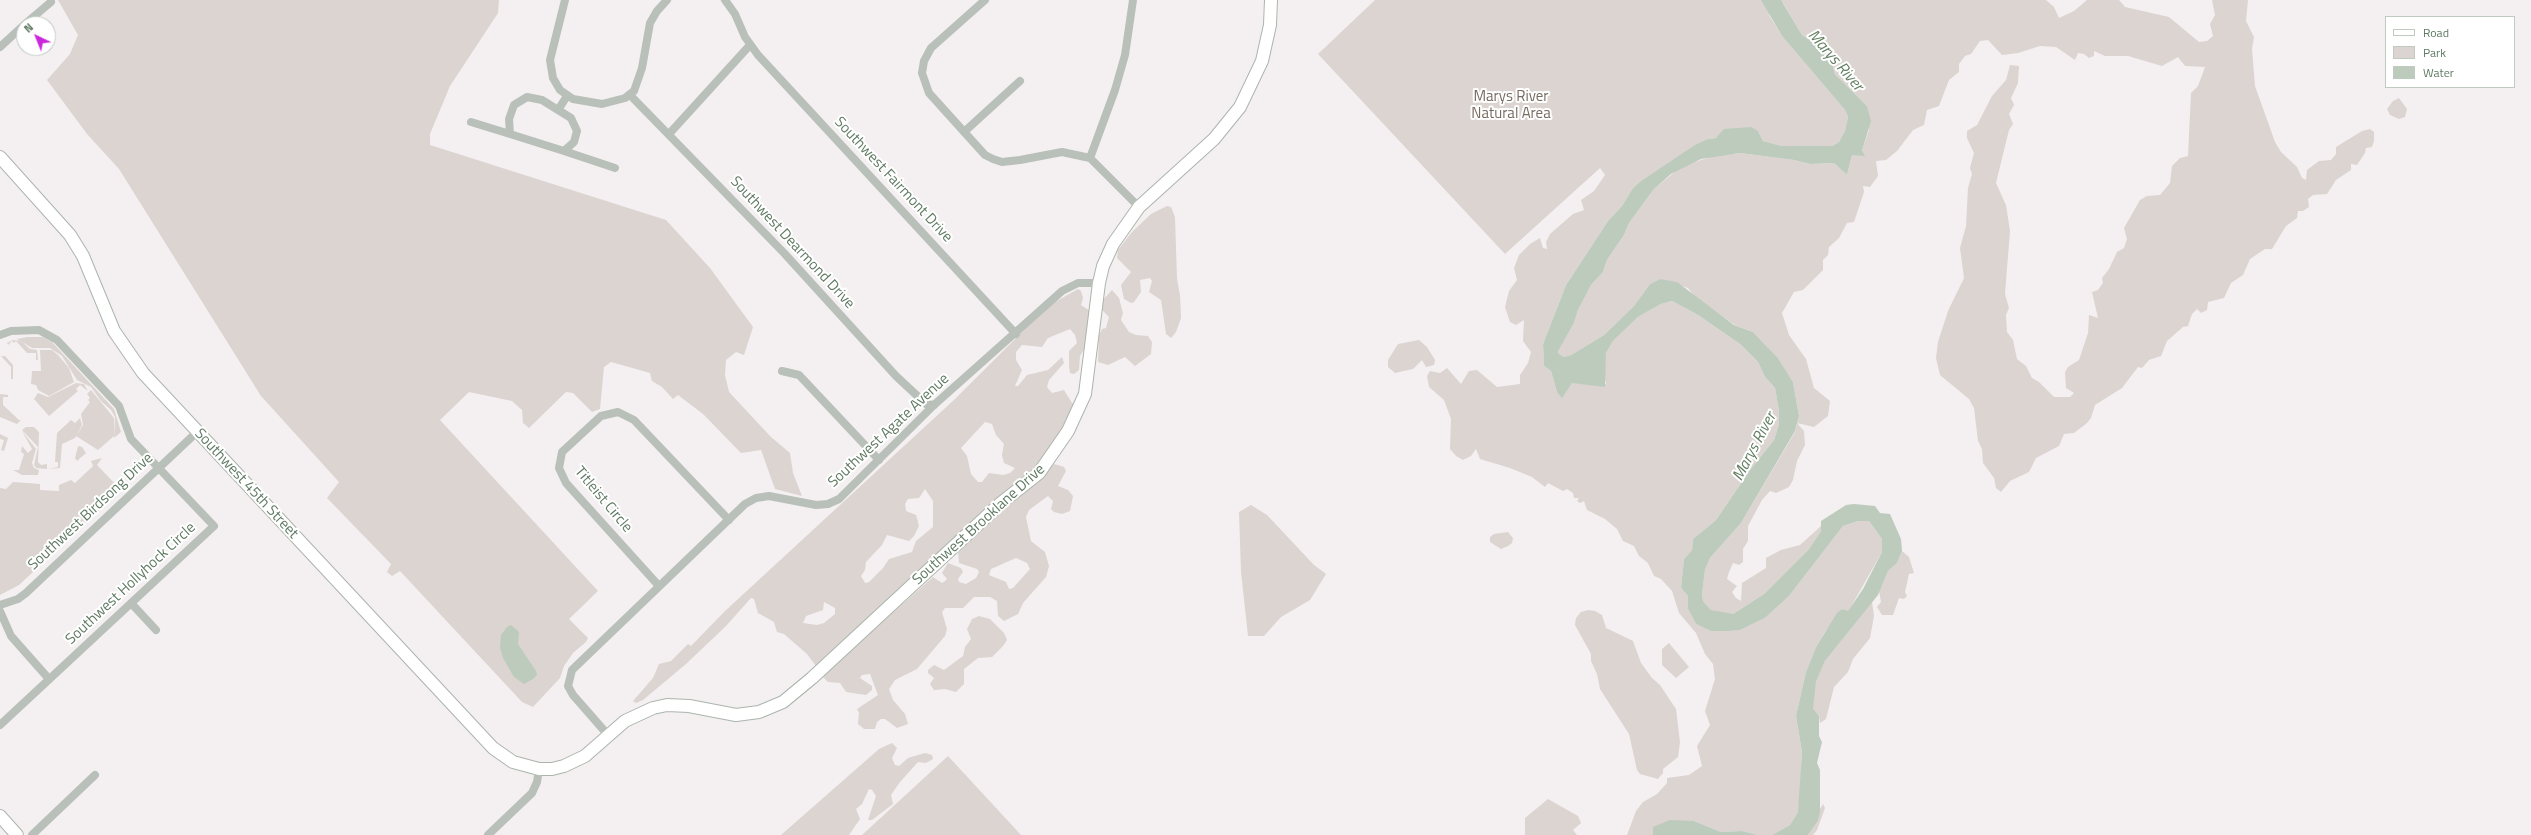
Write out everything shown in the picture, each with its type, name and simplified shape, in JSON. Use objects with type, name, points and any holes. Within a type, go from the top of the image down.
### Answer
[{"type":"street","points":[[565,0],[550,60],[553,78],[567,96],[583,102],[602,104],[626,98],[636,87],[642,68],[650,23],[657,11],[667,0]]},
{"type":"street","name":"Southwest Fairmont Drive","points":[[725,0],[735,14],[750,45],[1016,334]]},
{"type":"street","points":[[984,0],[931,48],[924,61],[922,73],[929,93],[985,155],[1002,162],[1062,152],[1090,158],[1139,207]]},
{"type":"street","points":[[1090,158],[1115,90],[1125,55],[1133,0]]},
{"type":"street","name":"Southwest Brooklane Drive","points":[[539,769],[552,769],[575,762],[625,721],[653,708],[684,705],[736,715],[759,712],[783,702],[812,678],[1001,503],[1039,473],[1065,436],[1085,394],[1102,266],[1112,244],[1139,207],[1214,139],[1240,107],[1262,60],[1270,25],[1271,0]]},
{"type":"street","points":[[34,16],[51,2]]},
{"type":"street","points":[[0,47],[16,32]]},
{"type":"street","points":[[669,134],[750,45]]},
{"type":"street","points":[[964,132],[1020,81]]},
{"type":"street","name":"Southwest Dearmond Drive","points":[[630,95],[784,253],[896,376],[926,404],[934,405]]},
{"type":"street","points":[[558,110],[567,96]]},
{"type":"street","points":[[510,134],[509,119],[514,105],[527,98],[542,100],[571,118],[577,131],[574,142],[564,151]]},
{"type":"street","points":[[471,122],[616,168]]},
{"type":"street","name":"Southwest 45th Street","points":[[0,157],[67,231],[83,256],[114,331],[128,354],[143,373],[493,748],[513,762],[539,769]]},
{"type":"street","name":"Southwest Agate Avenue","points":[[608,735],[572,695],[568,686],[572,670],[745,504],[756,498],[769,496],[803,504],[828,504],[839,499],[934,405],[1016,334],[1067,287],[1078,282],[1099,283]]},
{"type":"street","name":"Southwest Hollyhock Circle","points":[[0,335],[11,330],[38,330],[52,335],[119,406],[131,439],[214,526],[0,726]]},
{"type":"street","points":[[782,371],[799,375],[879,460]]},
{"type":"street","name":"Titleist Circle","points":[[660,586],[566,483],[559,468],[562,452],[601,416],[618,412],[634,420],[729,520]]},
{"type":"street","name":"Southwest Birdsong Drive","points":[[0,605],[26,593],[197,432]]},
{"type":"street","points":[[131,603],[156,630]]},
{"type":"street","points":[[0,612],[11,636],[49,679]]},
{"type":"street","points":[[488,835],[532,793],[537,782],[539,769]]},
{"type":"street","points":[[32,835],[95,775]]},
{"type":"street","points":[[0,816],[17,835]]},
{"type":"green space","points":[[58,0],[499,0],[498,13],[450,86],[430,134],[430,145],[666,220],[710,268],[753,327],[744,355],[736,352],[726,360],[725,375],[729,392],[771,437],[790,453],[793,473],[802,496],[775,489],[761,450],[741,453],[703,414],[678,395],[673,399],[662,387],[652,381],[650,373],[611,362],[604,367],[600,409],[592,412],[573,393],[566,392],[529,428],[523,423],[522,410],[512,401],[469,392],[440,420],[598,591],[569,619],[588,638],[586,642],[573,653],[564,666],[560,678],[533,707],[522,702],[400,571],[392,576],[387,572],[391,564],[327,498],[339,482],[261,396],[119,169],[87,134],[47,80],[70,54],[78,35]]},
{"type":"green space","name":"Marys River Natural Area","points":[[1375,0],[2046,0],[2054,7],[2059,18],[2074,11],[2087,0],[2119,0],[2125,7],[2169,17],[2199,42],[2207,41],[2213,36],[2210,24],[2215,15],[2212,0],[2248,0],[2246,21],[2254,37],[2252,49],[2255,86],[2275,142],[2281,152],[2297,167],[2302,178],[2306,180],[2307,170],[2319,161],[2331,160],[2336,154],[2336,147],[2362,131],[2370,129],[2374,132],[2374,141],[2372,147],[2366,148],[2365,153],[2357,165],[2351,164],[2351,170],[2336,180],[2327,194],[2313,195],[2308,199],[2309,207],[2303,211],[2298,211],[2297,218],[2286,226],[2272,249],[2265,249],[2250,259],[2243,275],[2231,283],[2224,298],[2208,302],[2207,310],[2201,313],[2197,309],[2192,314],[2188,326],[2183,327],[2167,341],[2161,356],[2149,360],[2142,368],[2138,367],[2122,388],[2095,405],[2091,418],[2087,423],[2074,433],[2064,434],[2059,446],[2036,458],[2029,472],[2010,481],[2001,492],[1996,488],[1994,478],[1983,463],[1982,449],[1978,441],[1974,408],[1969,399],[1940,375],[1936,358],[1938,342],[1948,311],[1964,278],[1960,248],[1966,226],[1968,188],[1972,174],[1970,168],[1974,153],[1967,138],[1967,131],[1977,125],[1992,96],[2006,80],[2010,65],[2019,66],[2018,83],[2011,98],[2014,105],[2009,114],[2013,124],[2009,130],[1996,183],[2006,205],[2010,231],[2005,294],[2009,308],[2006,315],[2007,332],[2013,340],[2017,359],[2026,366],[2032,378],[2039,382],[2054,397],[2070,397],[2074,393],[2066,388],[2065,372],[2068,367],[2079,360],[2088,333],[2089,315],[2098,318],[2092,292],[2098,290],[2103,283],[2102,278],[2109,269],[2117,252],[2124,248],[2127,239],[2124,228],[2140,200],[2147,196],[2160,195],[2170,183],[2172,166],[2180,158],[2188,156],[2191,93],[2198,86],[2205,67],[2185,66],[2178,57],[2162,66],[2128,56],[2105,56],[2094,51],[2094,56],[2089,58],[2084,54],[2078,53],[2075,60],[2056,47],[2040,46],[2018,53],[2002,55],[1988,40],[1980,41],[1971,54],[1965,56],[1959,64],[1959,72],[1949,80],[1939,106],[1927,110],[1924,125],[1913,130],[1897,151],[1886,160],[1876,161],[1878,176],[1870,187],[1863,186],[1864,192],[1854,222],[1847,223],[1839,238],[1829,247],[1828,255],[1823,260],[1823,270],[1803,290],[1794,292],[1782,313],[1789,335],[1806,359],[1814,388],[1830,401],[1828,416],[1814,427],[1797,423],[1799,416],[1793,382],[1778,358],[1753,332],[1735,325],[1695,297],[1688,288],[1660,279],[1650,284],[1634,306],[1604,335],[1571,355],[1564,357],[1559,354],[1558,350],[1574,323],[1578,310],[1591,285],[1603,272],[1607,260],[1624,235],[1629,223],[1654,189],[1682,166],[1714,156],[1740,153],[1794,160],[1810,164],[1834,163],[1847,175],[1852,155],[1862,151],[1869,130],[1867,106],[1835,74],[1832,63],[1815,43],[1802,35],[1783,3],[1769,15],[1782,36],[1845,110],[1848,117],[1845,131],[1839,142],[1832,146],[1782,146],[1763,141],[1758,131],[1708,139],[1641,181],[1633,188],[1622,206],[1608,221],[1566,285],[1543,344],[1544,366],[1551,371],[1557,392],[1564,392],[1572,383],[1606,384],[1604,375],[1606,353],[1613,341],[1638,317],[1661,304],[1672,301],[1698,315],[1740,344],[1758,362],[1765,377],[1775,388],[1779,411],[1779,424],[1774,440],[1750,470],[1716,520],[1693,539],[1692,550],[1684,559],[1681,588],[1688,596],[1688,609],[1696,624],[1712,631],[1740,630],[1765,618],[1789,596],[1843,526],[1858,521],[1869,521],[1882,539],[1882,552],[1848,612],[1842,609],[1825,632],[1816,647],[1806,672],[1796,716],[1802,752],[1800,797],[1798,812],[1790,825],[1772,835],[1758,835],[1742,831],[1721,832],[1694,821],[1654,827],[1653,835],[1627,835],[1636,811],[1643,802],[1657,794],[1667,783],[1667,778],[1689,775],[1702,766],[1697,746],[1710,725],[1705,711],[1715,679],[1713,664],[1705,654],[1696,633],[1679,613],[1672,591],[1661,579],[1654,576],[1648,563],[1639,556],[1634,546],[1623,541],[1617,529],[1605,519],[1587,510],[1584,501],[1580,503],[1577,501],[1579,498],[1574,498],[1573,493],[1567,489],[1563,491],[1548,483],[1545,487],[1532,477],[1510,468],[1480,459],[1476,449],[1471,456],[1463,460],[1456,456],[1450,449],[1451,419],[1444,400],[1429,387],[1427,376],[1430,371],[1440,373],[1447,368],[1461,384],[1469,371],[1477,370],[1497,387],[1520,384],[1520,375],[1528,363],[1531,352],[1523,341],[1524,320],[1516,325],[1510,322],[1505,307],[1509,291],[1517,280],[1514,268],[1519,255],[1530,244],[1540,238],[1543,248],[1547,249],[1546,242],[1550,234],[1573,214],[1584,210],[1581,200],[1594,191],[1605,175],[1600,168],[1505,254],[1318,54]]},
{"type":"green space","points":[[2399,98],[2407,109],[2405,117],[2399,119],[2390,115],[2387,109],[2393,101]]},
{"type":"green space","points":[[1167,206],[1171,207],[1175,217],[1177,279],[1180,295],[1181,318],[1176,332],[1171,338],[1166,334],[1161,300],[1149,292],[1152,281],[1150,278],[1140,280],[1141,292],[1134,302],[1131,303],[1124,299],[1121,285],[1131,272],[1117,258],[1118,250],[1132,232],[1151,214]]},
{"type":"green space","points":[[1078,289],[1081,291],[1083,298],[1081,305],[1090,311],[1086,346],[1080,356],[1079,370],[1074,374],[1070,373],[1069,351],[1077,343],[1075,335],[1070,329],[1048,338],[1042,347],[1022,345],[1016,352],[1016,360],[1022,370],[1015,386],[1018,386],[1027,375],[1048,370],[1062,357],[1064,363],[1049,380],[1047,387],[1052,393],[1064,390],[1072,403],[1076,403],[1072,416],[1032,473],[820,667],[816,666],[807,654],[784,634],[777,632],[774,622],[758,613],[754,599],[751,598],[726,626],[686,664],[643,700],[636,703],[633,701],[653,678],[659,664],[671,661],[688,644],[691,646],[725,611],[955,399],[1026,328],[1055,302]],"holes":[[[985,422],[992,424],[996,435],[1004,444],[1002,455],[1004,463],[1015,468],[1010,473],[1003,475],[989,473],[982,482],[978,482],[971,474],[967,456],[961,448]],[[925,489],[933,501],[933,527],[916,541],[912,552],[889,559],[883,568],[869,582],[865,583],[861,576],[865,570],[866,562],[882,545],[887,535],[909,541],[914,536],[919,526],[917,518],[916,515],[906,511],[905,504],[908,499],[919,498]],[[824,602],[835,608],[835,614],[824,623],[817,625],[803,623],[806,616],[823,610]]]},
{"type":"green space","points":[[1112,290],[1119,298],[1123,313],[1121,320],[1129,332],[1136,335],[1148,336],[1152,342],[1151,354],[1135,366],[1125,357],[1108,365],[1098,362],[1099,335],[1102,329],[1106,328],[1109,317],[1101,309],[1102,301]]},
{"type":"green space","points":[[27,337],[43,337],[52,342],[114,409],[121,432],[114,438],[115,417],[111,410],[101,401],[91,387],[77,380],[62,356],[50,348],[32,348],[17,339]]},
{"type":"green space","points":[[13,340],[21,341],[30,349],[37,350],[38,360],[36,360],[36,353],[27,353],[16,341],[14,343],[12,341],[8,345],[7,343]]},
{"type":"green space","points":[[1419,340],[1427,347],[1435,360],[1434,365],[1426,367],[1422,360],[1413,369],[1395,373],[1388,367],[1388,360],[1398,344]]},
{"type":"green space","points":[[40,350],[52,350],[58,355],[69,368],[74,382],[49,396],[38,390],[36,385],[31,384],[32,371],[41,371]]},
{"type":"green space","points":[[1,356],[5,356],[13,365],[13,379],[11,379],[11,367]]},
{"type":"green space","points":[[76,383],[84,384],[88,391],[80,385],[76,389],[78,391],[49,416],[34,399],[38,393],[48,397]]},
{"type":"green space","points":[[91,390],[114,418],[114,436],[98,450],[76,436],[83,425],[81,414],[90,402],[88,400],[90,398],[87,394]]},
{"type":"green space","points":[[0,394],[8,395],[8,397],[3,397],[3,405],[19,420],[21,420],[17,424],[0,417]]},
{"type":"green space","points":[[80,418],[82,425],[75,438],[62,444],[60,468],[48,469],[58,467],[58,462],[55,462],[57,433],[71,420],[75,423]]},
{"type":"green space","points":[[1797,423],[1804,431],[1805,445],[1797,461],[1793,480],[1789,487],[1776,493],[1770,491],[1762,500],[1748,526],[1748,541],[1743,549],[1743,562],[1739,565],[1733,563],[1729,572],[1727,579],[1737,586],[1732,592],[1736,598],[1741,601],[1742,583],[1766,568],[1766,558],[1781,550],[1800,545],[1821,526],[1821,531],[1809,549],[1764,594],[1733,614],[1725,614],[1711,610],[1703,601],[1702,594],[1705,570],[1710,558],[1741,523],[1795,432]]},
{"type":"green space","points":[[26,427],[34,427],[39,432],[38,462],[41,465],[47,464],[47,469],[36,468],[34,465],[38,447],[22,430]]},
{"type":"green space","points":[[22,431],[36,449],[32,463],[34,468],[39,470],[38,475],[22,475],[13,470],[19,470],[24,454],[21,452],[22,446],[28,453],[32,449]]},
{"type":"green space","points":[[0,434],[8,438],[4,451],[1,450],[4,440],[0,439]]},
{"type":"green space","points":[[78,446],[82,447],[86,453],[77,461],[75,458]]},
{"type":"green space","points":[[102,458],[97,465],[121,490],[19,585],[0,595],[0,488],[6,489],[13,482],[40,484],[40,490],[59,491],[59,485],[71,480],[75,483],[93,466],[91,461]]},
{"type":"green space","points":[[1054,464],[1064,467],[1066,471],[1058,486],[1068,490],[1073,496],[1070,511],[1062,514],[1054,512],[1051,509],[1053,501],[1048,496],[1029,510],[1026,517],[1031,541],[1045,552],[1049,566],[1046,577],[1023,603],[1018,614],[1004,621],[998,616],[997,601],[990,597],[974,597],[963,608],[945,608],[942,612],[947,629],[945,636],[917,669],[895,680],[889,689],[893,700],[905,714],[908,724],[897,728],[885,719],[881,719],[877,722],[875,729],[864,729],[858,724],[859,713],[857,709],[878,695],[870,674],[862,675],[860,678],[872,686],[872,690],[866,695],[846,692],[840,683],[828,682],[823,677],[825,673],[933,577],[942,583],[945,581],[947,579],[942,573],[948,563],[961,568],[963,572],[958,579],[959,582],[966,584],[976,578],[979,572],[977,569],[959,563],[958,552],[1014,498],[1037,482]],"holes":[[[1016,558],[1027,563],[1030,569],[1013,588],[1009,589],[1006,582],[989,575],[991,569]]]},
{"type":"green space","points":[[1251,505],[1267,515],[1314,565],[1326,574],[1310,600],[1281,617],[1264,636],[1248,636],[1241,572],[1239,512]]},
{"type":"green space","points":[[1508,532],[1513,538],[1512,543],[1508,546],[1501,549],[1490,542],[1490,537],[1494,534]]},
{"type":"green space","points":[[1902,551],[1909,557],[1914,573],[1909,574],[1905,592],[1907,596],[1904,599],[1899,598],[1893,615],[1882,615],[1877,607],[1881,602],[1879,591],[1888,571],[1897,563]]},
{"type":"green space","points":[[1872,602],[1874,616],[1870,638],[1853,659],[1848,672],[1834,687],[1826,719],[1820,723],[1819,716],[1813,708],[1813,698],[1816,682],[1825,661]]},
{"type":"green space","points":[[1588,610],[1595,611],[1602,615],[1606,628],[1633,641],[1641,663],[1652,678],[1660,685],[1676,709],[1680,742],[1678,757],[1663,769],[1663,773],[1658,779],[1640,774],[1637,770],[1629,734],[1600,689],[1597,674],[1591,661],[1591,654],[1575,625],[1576,618],[1581,612]]},
{"type":"green space","points":[[979,616],[990,619],[1004,633],[1007,640],[992,657],[978,658],[964,669],[964,684],[956,692],[945,689],[934,690],[930,684],[934,678],[928,673],[928,670],[934,665],[944,670],[963,656],[965,647],[971,639],[967,629],[972,619]]},
{"type":"green space","points":[[1669,643],[1689,667],[1676,678],[1662,665],[1662,649]]},
{"type":"green space","points":[[892,743],[897,748],[892,758],[895,765],[899,766],[908,758],[925,753],[932,755],[933,759],[926,763],[918,762],[900,782],[891,795],[893,804],[872,820],[868,820],[876,796],[872,790],[869,789],[862,804],[856,809],[860,819],[849,835],[781,835],[879,749]]},
{"type":"green space","points":[[948,756],[1021,835],[862,835]]},
{"type":"green space","points":[[1548,799],[1578,816],[1581,823],[1573,830],[1577,835],[1525,835],[1525,818]]},
{"type":"green space","points":[[1823,804],[1825,808],[1817,830],[1813,835],[1808,835],[1818,821],[1820,809]]},
{"type":"water","points":[[1761,0],[1781,0],[1802,35],[1815,43],[1832,63],[1835,74],[1867,106],[1871,121],[1862,151],[1865,156],[1852,155],[1847,175],[1834,163],[1810,164],[1794,160],[1740,153],[1701,159],[1671,174],[1654,189],[1629,223],[1624,235],[1607,260],[1603,272],[1591,285],[1578,310],[1574,323],[1558,351],[1559,354],[1564,357],[1571,355],[1604,335],[1634,306],[1650,284],[1660,279],[1677,282],[1734,325],[1753,332],[1778,358],[1793,382],[1799,416],[1795,431],[1741,523],[1710,558],[1705,570],[1702,594],[1703,601],[1711,610],[1733,614],[1764,594],[1809,549],[1821,531],[1821,521],[1846,505],[1854,504],[1875,506],[1880,513],[1890,514],[1901,539],[1902,551],[1897,563],[1888,571],[1878,595],[1825,661],[1816,682],[1813,708],[1819,716],[1819,736],[1822,742],[1817,763],[1820,770],[1820,812],[1818,821],[1808,835],[1772,835],[1790,825],[1798,812],[1802,752],[1796,716],[1806,672],[1816,647],[1837,613],[1842,609],[1848,611],[1863,589],[1882,552],[1882,539],[1869,521],[1858,521],[1843,526],[1789,596],[1765,618],[1740,630],[1711,631],[1696,624],[1688,609],[1688,596],[1681,588],[1684,559],[1692,550],[1693,539],[1716,520],[1750,470],[1774,440],[1779,424],[1779,411],[1775,388],[1765,377],[1758,362],[1740,344],[1698,315],[1672,301],[1661,304],[1638,317],[1613,341],[1606,353],[1605,387],[1572,383],[1562,398],[1557,392],[1551,371],[1544,366],[1543,344],[1566,285],[1608,221],[1622,206],[1633,188],[1641,181],[1695,145],[1708,139],[1716,138],[1724,129],[1751,127],[1758,131],[1763,141],[1782,146],[1832,146],[1839,142],[1845,131],[1848,117],[1845,110],[1782,36]]},
{"type":"water","points":[[511,625],[519,632],[518,644],[536,671],[537,675],[524,684],[514,677],[503,658],[500,648],[501,635],[507,627]]},
{"type":"water","points":[[1670,820],[1694,821],[1721,832],[1742,831],[1758,835],[1653,835],[1653,827]]},
{"type":"water label","name":"Marys River","points":[[1835,61]]},
{"type":"water label","name":"Marys River","points":[[1755,447]]}]
